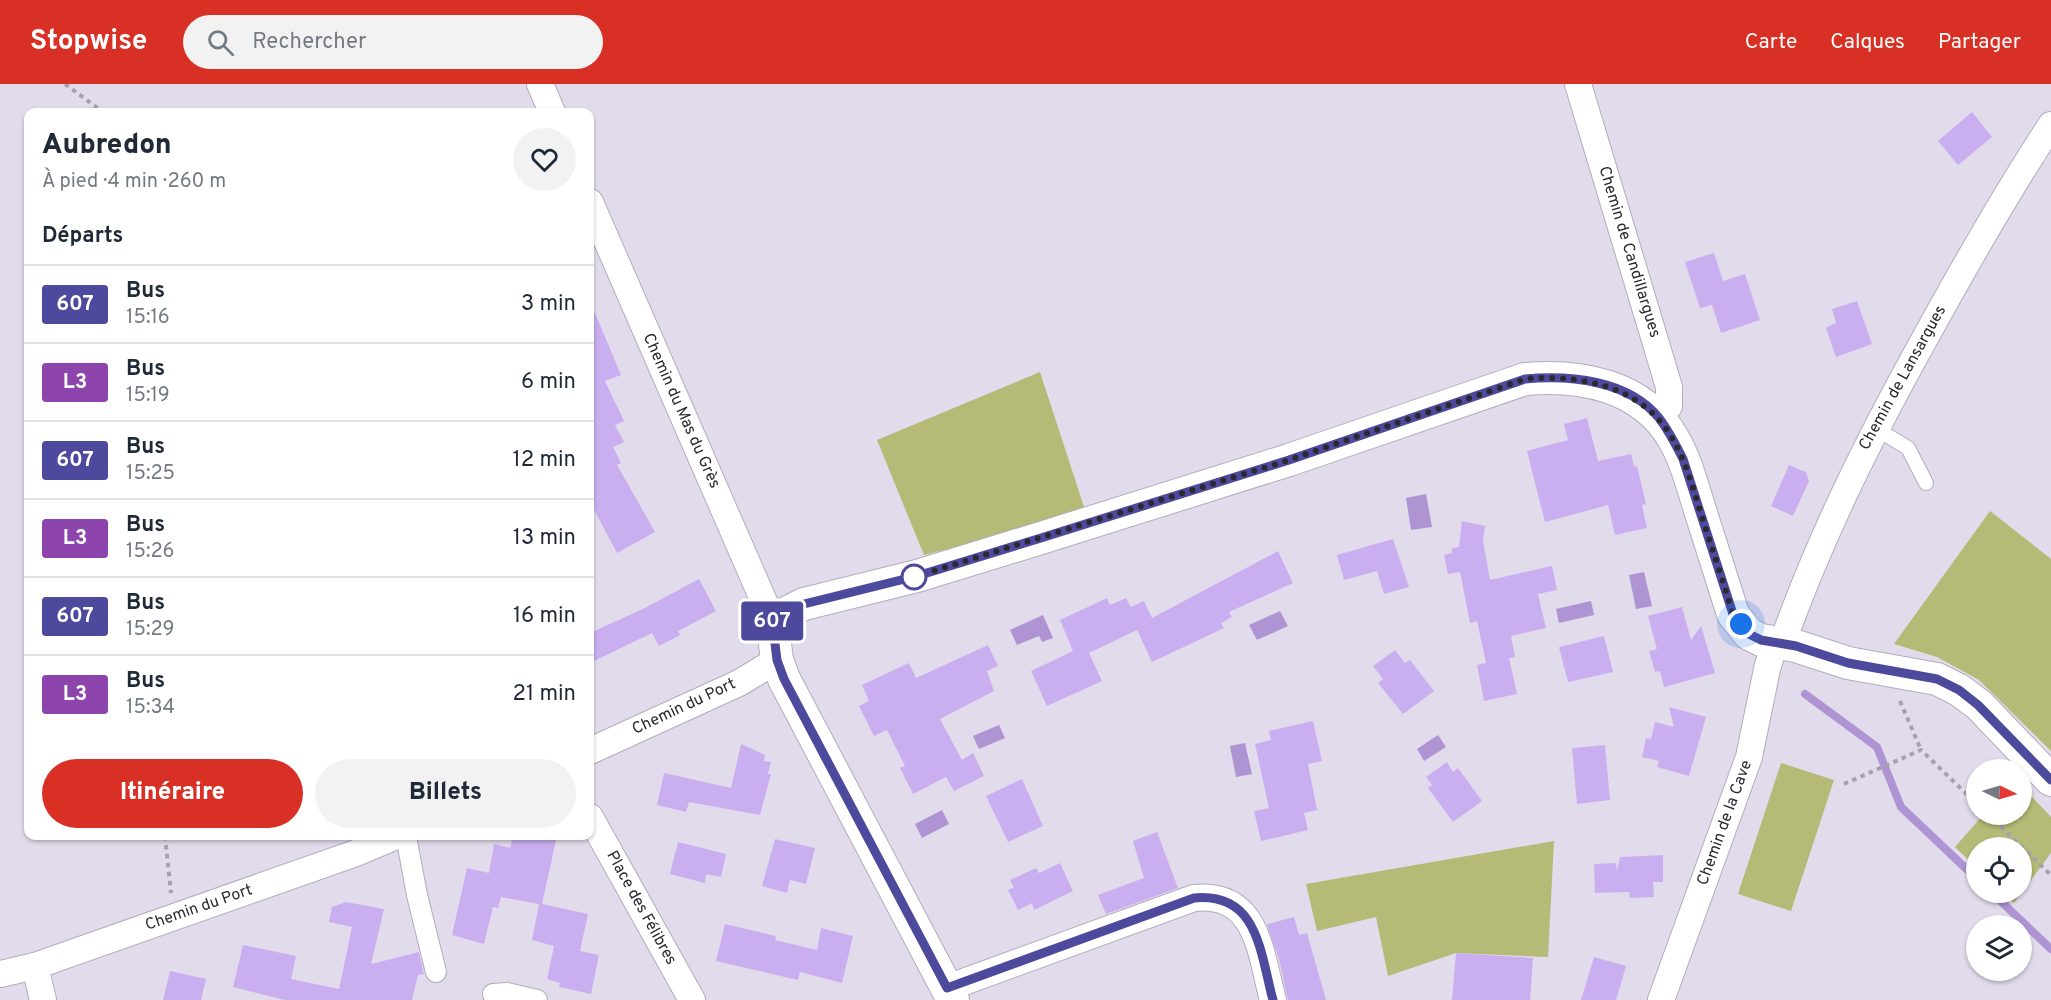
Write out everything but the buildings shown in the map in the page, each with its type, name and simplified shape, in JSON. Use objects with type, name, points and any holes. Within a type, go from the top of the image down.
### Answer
[{"type":"street","points":[[540,84],[550,108]]},
{"type":"street","name":"Chemin de Candillargues","points":[[1578,84],[1669,387],[1669,406],[1658,416]]},
{"type":"street","name":"Chemin de Lansargues","points":[[1779,643],[1829,521],[1875,428],[1973,250],[2051,125]]},
{"type":"street","name":"Chemin du Mas du Grès","points":[[594,211],[772,620]]},
{"type":"street","points":[[1273,1000],[1253,927],[1244,912],[1229,902],[1211,896],[1194,898],[950,994],[784,679],[777,660],[772,620],[804,604],[917,576],[1053,535],[1289,460],[1525,379],[1554,377],[1584,380],[1611,387],[1636,400],[1658,416],[1683,459],[1733,614],[1749,634],[1848,663],[1937,679],[1959,690],[1978,705],[2051,780]]},
{"type":"street","name":"Chemin de la Cave","points":[[1661,1000],[1749,757],[1767,669],[1779,643]]},
{"type":"street","name":"Chemin du Port","points":[[594,749],[739,682],[777,660]]},
{"type":"street","name":"Place des Félibres","points":[[594,823],[692,1000]]},
{"type":"street","name":"Chemin du Port","points":[[0,974],[35,966],[356,853],[387,840]]},
{"type":"street","points":[[407,840],[417,895],[436,972]]},
{"type":"street","points":[[35,966],[43,1000]]},
{"type":"street","points":[[493,994],[507,993],[537,1000]]},
{"type":"lane","points":[[1875,428],[1908,448],[1926,483]]},
{"type":"path","points":[[65,84],[95,108]]},
{"type":"path","points":[[1899,698],[1921,750],[1966,793]]},
{"type":"path","points":[[1844,784],[1921,750]]},
{"type":"path","points":[[1999,825],[2051,875]]},
{"type":"path","points":[[165,840],[173,917]]},
{"type":"green space","points":[[1040,372],[1085,510],[1023,530],[924,555],[877,440]]},
{"type":"green space","points":[[1990,511],[2051,559],[2051,751],[1979,680],[1937,657],[1894,644]]},
{"type":"green space","points":[[1781,763],[1834,780],[1791,911],[1738,894]]},
{"type":"green space","points":[[2032,797],[2051,817],[2051,853],[2032,879],[2032,837],[1966,837],[1966,858],[1955,847],[1974,825],[2032,825]]},
{"type":"green space","points":[[1554,841],[1548,957],[1456,953],[1388,976],[1376,917],[1317,931],[1306,884]]},
{"type":"shaded area","points":[[1426,494],[1432,527],[1411,530],[1406,498]]},
{"type":"shaded area","points":[[1644,572],[1652,606],[1636,609],[1629,575]]},
{"type":"shaded area","points":[[1591,601],[1594,615],[1559,623],[1556,609]]},
{"type":"shaded area","points":[[1280,611],[1288,626],[1257,640],[1249,625]]},
{"type":"shaded area","points":[[1043,615],[1053,638],[1042,642],[1039,636],[1017,645],[1010,630]]},
{"type":"shaded area","points":[[999,725],[1005,738],[979,749],[973,736]]},
{"type":"shaded area","points":[[1438,735],[1446,747],[1424,761],[1417,749]]},
{"type":"shaded area","points":[[1245,743],[1252,774],[1236,777],[1230,746]]},
{"type":"shaded area","points":[[942,810],[949,824],[922,838],[915,824]]},
{"type":"waterway","points":[[1805,694],[1877,747],[1901,807],[1966,869]]},
{"type":"waterway","points":[[2003,903],[2051,949]]},
{"type":"bus line","name":"607","points":[[1273,1000],[1253,927],[1244,912],[1229,902],[1211,896],[1194,898],[947,988],[784,679],[777,660],[772,620],[804,604],[917,576],[1041,538],[1289,460],[1525,379],[1554,377],[1584,380],[1611,387],[1636,400],[1658,416],[1672,437],[1683,459],[1733,614],[1749,634],[1761,640],[1796,646],[1848,663],[1937,679],[1959,690],[1978,705],[2051,780]]},
{"type":"route","points":[[914,577],[1289,460],[1525,379],[1554,377],[1584,380],[1611,387],[1636,400],[1658,416],[1683,459],[1733,614],[1741,624]]}]
